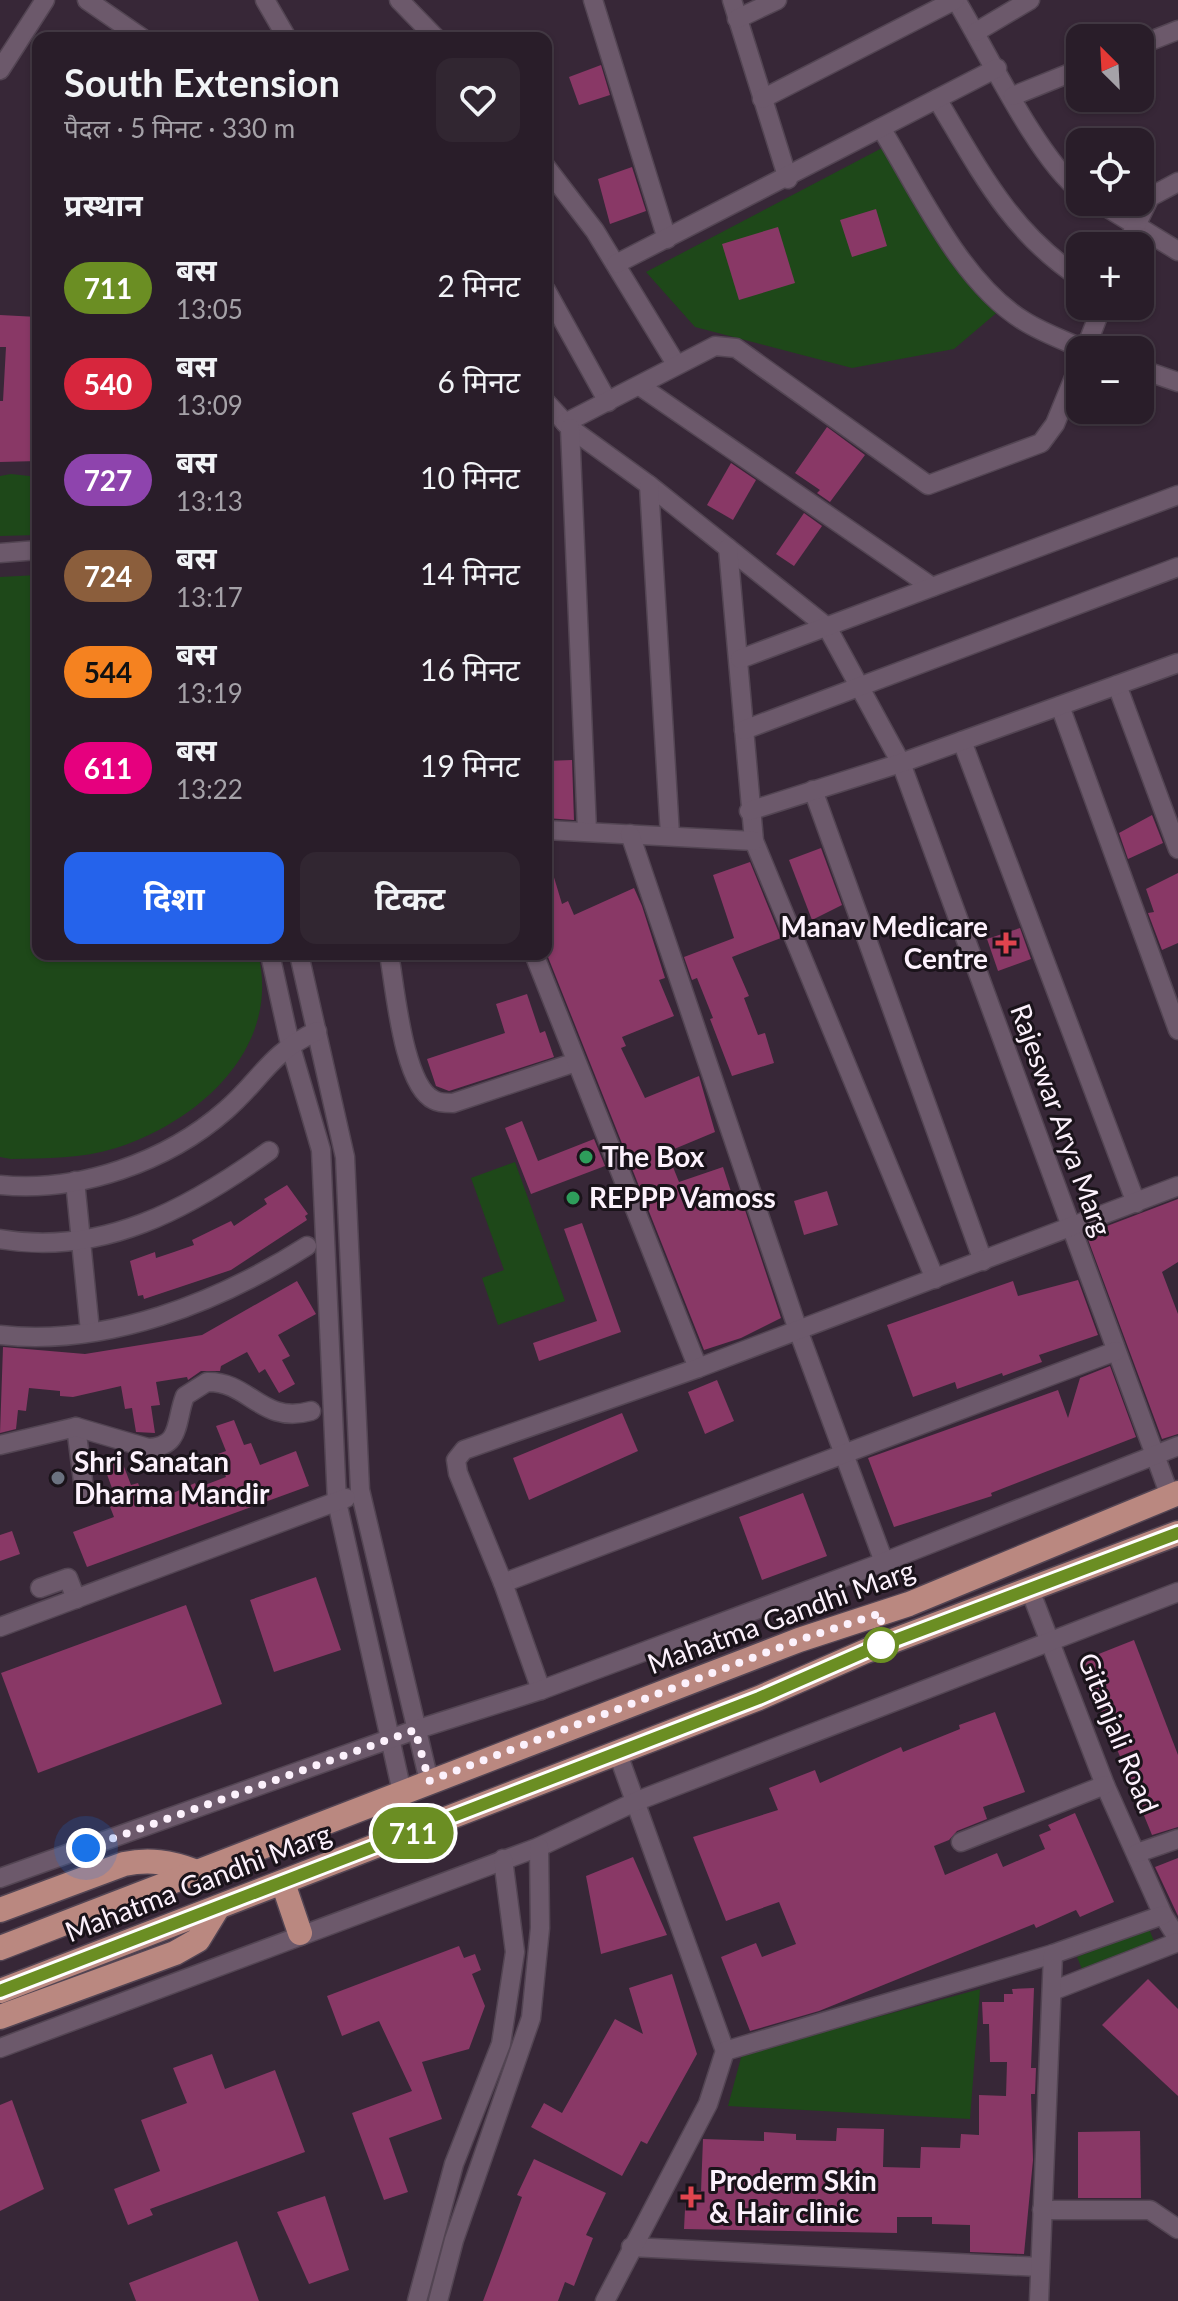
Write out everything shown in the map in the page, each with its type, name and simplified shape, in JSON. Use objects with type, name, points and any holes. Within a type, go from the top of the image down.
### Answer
[{"type":"main road","name":"Mahatma Gandhi Marg","points":[[0,1948],[799,1640],[909,1604],[1174,1494]]},
{"type":"main road","name":"Mahatma Gandhi Marg","points":[[0,1991],[618,1754],[866,1651],[1178,1533]]},
{"type":"main road","points":[[0,1910],[124,1864],[144,1860],[173,1863],[194,1871]]},
{"type":"main road","points":[[283,1883],[300,1933]]},
{"type":"main road","points":[[0,2017],[175,1953],[198,1940],[217,1909]]},
{"type":"street","points":[[0,70],[45,0]]},
{"type":"street","points":[[87,0],[133,32]]},
{"type":"street","points":[[265,0],[284,32]]},
{"type":"street","points":[[399,0],[430,32]]},
{"type":"street","points":[[593,0],[667,239]]},
{"type":"street","points":[[732,0],[788,179]]},
{"type":"street","points":[[737,19],[777,0]]},
{"type":"street","points":[[762,99],[956,0],[1058,170],[1066,178]]},
{"type":"street","points":[[976,32],[1030,0]]},
{"type":"street","points":[[1154,39],[1178,30]]},
{"type":"street","points":[[616,264],[788,179],[997,68]]},
{"type":"street","points":[[1013,96],[1066,75]]},
{"type":"street","points":[[937,99],[1008,216],[1066,269]]},
{"type":"street","points":[[881,128],[953,246],[995,298],[1024,321],[1066,341]]},
{"type":"street","points":[[552,175],[616,264],[676,364]]},
{"type":"street","points":[[1131,232],[1150,197],[1178,182]]},
{"type":"street","points":[[1124,216],[1178,251]]},
{"type":"street","points":[[552,301],[608,402]]},
{"type":"street","points":[[567,426],[676,364],[715,346],[736,348],[928,485],[1041,443],[1055,424],[1066,397]]},
{"type":"street","points":[[1154,374],[1178,382]]},
{"type":"street","points":[[640,386],[932,587]]},
{"type":"street","points":[[552,409],[567,426],[649,485],[827,627]]},
{"type":"street","points":[[567,426],[587,831]]},
{"type":"street","points":[[649,485],[670,835]]},
{"type":"street","points":[[740,659],[1178,495]]},
{"type":"street","points":[[728,548],[754,841],[935,1279]]},
{"type":"street","points":[[0,553],[32,550]]},
{"type":"street","points":[[744,730],[1178,567]]},
{"type":"street","name":"Rajeswar Arya Marg","points":[[827,627],[901,763],[1154,1455],[1174,1494]]},
{"type":"street","points":[[749,811],[901,763],[1178,663]]},
{"type":"street","points":[[1117,685],[1178,849]]},
{"type":"street","points":[[1060,706],[1178,1030]]},
{"type":"street","points":[[962,741],[1136,1203]]},
{"type":"street","points":[[813,790],[983,1261]]},
{"type":"street","points":[[552,830],[754,841]]},
{"type":"street","points":[[630,834],[798,1330],[884,1562]]},
{"type":"street","points":[[271,960],[290,1044],[321,1150],[337,1502],[402,1792]]},
{"type":"street","points":[[300,960],[345,1157],[360,1490],[429,1781]]},
{"type":"street","points":[[390,960],[409,1061],[418,1085],[434,1100],[453,1103],[576,1062]]},
{"type":"street","points":[[536,960],[698,1368]]},
{"type":"street","points":[[0,1185],[24,1188],[75,1181],[152,1157],[193,1136],[227,1109],[256,1075],[290,1044],[317,1031]]},
{"type":"street","points":[[0,1239],[80,1240],[170,1214],[269,1151]]},
{"type":"street","points":[[75,1181],[90,1331]]},
{"type":"street","points":[[541,1690],[503,1583],[458,1473],[456,1460],[464,1450],[698,1368],[1178,1186]]},
{"type":"street","points":[[0,1335],[90,1331],[208,1299],[264,1273],[307,1246]]},
{"type":"street","points":[[503,1583],[1116,1351]]},
{"type":"street","points":[[0,1445],[76,1427],[148,1448],[159,1448],[169,1444],[176,1435],[185,1396],[207,1382],[232,1386],[274,1413],[311,1411]]},
{"type":"street","points":[[76,1427],[84,1489]]},
{"type":"street","points":[[0,1878],[389,1739],[541,1690],[884,1562],[1178,1446]]},
{"type":"street","points":[[0,1627],[337,1502],[360,1490]]},
{"type":"street","points":[[40,1588],[68,1578],[76,1599]]},
{"type":"street","name":"Gitanjali Road","points":[[1030,1590],[1105,1785],[1163,1915],[1178,1941]]},
{"type":"street","points":[[0,2048],[300,1933],[539,1847],[637,1801],[1178,1592]]},
{"type":"street","points":[[605,2301],[708,2104],[725,2051],[618,1754]]},
{"type":"street","points":[[961,1842],[1105,1785]]},
{"type":"street","points":[[1137,1853],[1178,1839]]},
{"type":"street","points":[[438,2301],[454,2240],[531,2018],[540,1928],[539,1847]]},
{"type":"street","points":[[417,2301],[454,2164],[501,2044],[515,1952],[503,1859]]},
{"type":"street","points":[[725,2051],[1053,1954],[1163,1915]]},
{"type":"street","points":[[1052,1991],[1178,1941]]},
{"type":"street","points":[[1039,2301],[1053,1954]]},
{"type":"street","points":[[1042,2210],[1150,2210],[1178,2229]]},
{"type":"street","points":[[631,2247],[1040,2267]]},
{"type":"green space","points":[[882,148],[968,274],[1007,304],[954,349],[852,368],[695,327],[646,272]]},
{"type":"green space","points":[[0,476],[32,476],[32,535],[0,536]]},
{"type":"green space","points":[[32,575],[32,960],[259,960],[262,988],[257,1020],[245,1050],[227,1076],[203,1100],[176,1120],[147,1136],[103,1152],[64,1157],[0,1157],[0,577]]},
{"type":"green space","points":[[515,1162],[565,1301],[498,1325],[482,1278],[504,1270],[471,1178]]},
{"type":"green space","points":[[1149,1929],[1154,1941],[1082,1969],[1077,1957]]},
{"type":"green space","points":[[980,1989],[970,2119],[728,2106],[742,2054]]},
{"type":"building","points":[[601,65],[610,95],[579,105],[569,77]]},
{"type":"building","points":[[632,167],[646,211],[610,224],[598,179]]},
{"type":"building","points":[[876,209],[887,246],[852,257],[840,220]]},
{"type":"building","points":[[778,227],[795,283],[739,300],[722,244]]},
{"type":"building","points":[[0,315],[32,317],[32,461],[0,462],[0,401],[3,401],[6,347],[0,347]]},
{"type":"building","points":[[827,427],[865,455],[830,502],[817,493],[820,490],[795,473]]},
{"type":"building","points":[[731,463],[756,480],[733,520],[707,505]]},
{"type":"building","points":[[804,513],[822,526],[794,566],[776,554]]},
{"type":"building","points":[[572,760],[574,820],[552,818],[552,761]]},
{"type":"building","points":[[1152,815],[1163,843],[1128,859],[1119,833]]},
{"type":"building","points":[[821,848],[842,905],[812,920],[789,860]]},
{"type":"building","points":[[750,862],[781,938],[732,957],[749,996],[744,998],[758,1035],[765,1033],[774,1063],[732,1076],[697,978],[692,980],[684,957],[734,938],[713,875]]},
{"type":"building","points":[[552,871],[562,904],[568,901],[574,915],[634,888],[665,978],[659,980],[674,1016],[622,1037],[626,1046],[621,1048],[645,1098],[699,1076],[715,1132],[667,1152],[679,1182],[723,1167],[735,1204],[742,1201],[781,1318],[741,1338],[704,1350],[549,960],[552,960]]},
{"type":"building","points":[[1178,873],[1178,943],[1162,950],[1148,913],[1154,912],[1146,889]]},
{"type":"building","points":[[1020,928],[1031,959],[998,971],[987,939]]},
{"type":"building","points":[[527,994],[540,1033],[545,1031],[554,1057],[449,1091],[436,1086],[427,1059],[505,1033],[496,1004]]},
{"type":"building","points":[[522,1121],[538,1161],[594,1139],[605,1166],[531,1194],[505,1128]]},
{"type":"building","points":[[287,1185],[308,1214],[305,1216],[307,1220],[231,1270],[144,1299],[143,1295],[138,1296],[130,1261],[155,1252],[156,1258],[194,1245],[192,1240],[231,1221],[234,1226],[267,1204],[264,1199]]},
{"type":"building","points":[[827,1191],[838,1225],[804,1235],[794,1201]]},
{"type":"building","points":[[1178,1199],[1178,1262],[1162,1272],[1178,1314],[1178,1434],[1162,1439],[1086,1234]]},
{"type":"building","points":[[582,1223],[621,1332],[539,1361],[533,1343],[597,1321],[564,1229]]},
{"type":"building","points":[[1078,1280],[1098,1335],[1039,1355],[1042,1362],[1003,1376],[1002,1373],[957,1389],[955,1382],[913,1397],[887,1325],[1013,1281],[1018,1296]]},
{"type":"building","points":[[297,1281],[316,1314],[278,1335],[290,1356],[282,1360],[295,1384],[279,1393],[265,1369],[259,1373],[247,1352],[221,1366],[220,1371],[201,1371],[188,1380],[187,1377],[156,1382],[160,1405],[151,1406],[155,1433],[136,1432],[132,1408],[125,1409],[121,1386],[73,1397],[60,1396],[60,1391],[29,1388],[26,1411],[18,1410],[16,1429],[0,1433],[3,1347],[85,1354],[202,1335]]},
{"type":"building","points":[[1110,1366],[1136,1437],[991,1493],[992,1496],[894,1527],[868,1458],[1058,1390],[1068,1418],[1080,1378]]},
{"type":"building","points":[[717,1380],[734,1421],[705,1434],[688,1392]]},
{"type":"building","points":[[622,1413],[638,1451],[529,1500],[513,1458]]},
{"type":"building","points":[[234,1420],[244,1445],[251,1443],[260,1465],[296,1451],[309,1486],[87,1567],[73,1532],[114,1517],[105,1494],[113,1491],[104,1466],[121,1459],[131,1485],[138,1483],[147,1505],[195,1483],[197,1488],[226,1477],[218,1454],[226,1451],[216,1426]]},
{"type":"building","points":[[803,1493],[827,1556],[762,1580],[739,1517]]},
{"type":"building","points":[[12,1531],[20,1554],[0,1561],[0,1535]]},
{"type":"building","points":[[316,1577],[341,1650],[274,1672],[250,1600]]},
{"type":"building","points":[[186,1605],[222,1704],[38,1773],[1,1673]]},
{"type":"building","points":[[1134,1640],[1178,1755],[1178,1827],[1152,1835],[1081,1661]]},
{"type":"building","points":[[995,1712],[1025,1792],[983,1807],[987,1819],[957,1831],[949,1840],[934,1846],[945,1875],[997,1853],[1003,1867],[1045,1849],[1039,1835],[1051,1830],[1048,1825],[1075,1813],[1114,1902],[1080,1917],[1076,1910],[1036,1928],[1034,1924],[819,2011],[750,2031],[721,1957],[756,1943],[762,1957],[796,1944],[779,1902],[726,1921],[693,1837],[778,1810],[769,1788],[815,1770],[820,1783],[901,1747],[903,1752],[960,1729],[959,1725]]},
{"type":"building","points":[[633,1857],[667,1935],[601,1954],[586,1876]]},
{"type":"building","points":[[1178,1858],[1178,1916],[1155,1867]]},
{"type":"building","points":[[459,1946],[464,1958],[475,1954],[481,1970],[472,1974],[485,2006],[469,2049],[422,2062],[442,2119],[389,2138],[408,2192],[384,2200],[352,2113],[412,2091],[379,2021],[342,2036],[327,1996]]},
{"type":"building","points":[[672,1974],[697,2054],[647,2144],[641,2141],[622,2176],[531,2127],[544,2103],[562,2113],[615,2019],[643,2034],[629,1988]]},
{"type":"building","points":[[1148,1979],[1178,2009],[1178,2096],[1102,2025]]},
{"type":"building","points":[[1034,1988],[1031,2068],[1036,2068],[1035,2094],[1031,2094],[1033,2160],[1024,2254],[970,2252],[970,2225],[932,2224],[932,2217],[897,2217],[897,2233],[684,2229],[686,2190],[701,2191],[703,2139],[764,2141],[764,2132],[796,2134],[796,2140],[836,2141],[837,2128],[884,2129],[883,2167],[920,2168],[921,2147],[960,2148],[961,2134],[979,2135],[979,2095],[1006,2096],[1007,2062],[990,2062],[989,2024],[983,2024],[982,2002],[1004,2002],[1004,1994],[1013,1994],[1012,1989]]},
{"type":"building","points":[[212,2054],[225,2089],[275,2070],[305,2152],[150,2209],[153,2215],[128,2225],[114,2189],[160,2171],[141,2120],[187,2103],[173,2068]]},
{"type":"building","points":[[12,2100],[44,2189],[0,2211],[0,2105]]},
{"type":"building","points":[[1140,2131],[1141,2198],[1078,2198],[1078,2132]]},
{"type":"building","points":[[534,2159],[606,2193],[586,2235],[593,2238],[574,2286],[565,2282],[558,2301],[483,2301],[522,2197],[517,2195]]},
{"type":"building","points":[[325,2196],[349,2270],[309,2284],[277,2212]]},
{"type":"building","points":[[237,2241],[259,2301],[136,2301],[129,2283]]},
{"type":"bus line","name":"711","points":[[0,1991],[759,1698],[866,1651],[1178,1533]]},
{"type":"place","name":"Manav Medicare Centre","points":[[1006,943]]},
{"type":"place","name":"The Box","points":[[586,1157]]},
{"type":"place","name":"REPPP Vamoss","points":[[573,1198]]},
{"type":"place","name":"Shri Sanatan Dharma Mandir","points":[[58,1478]]},
{"type":"place","name":"Proderm Skin & Hair clinic","points":[[691,2197]]},
{"type":"route","points":[[86,1848],[415,1730],[429,1781],[799,1640],[881,1613],[881,1645]]}]
